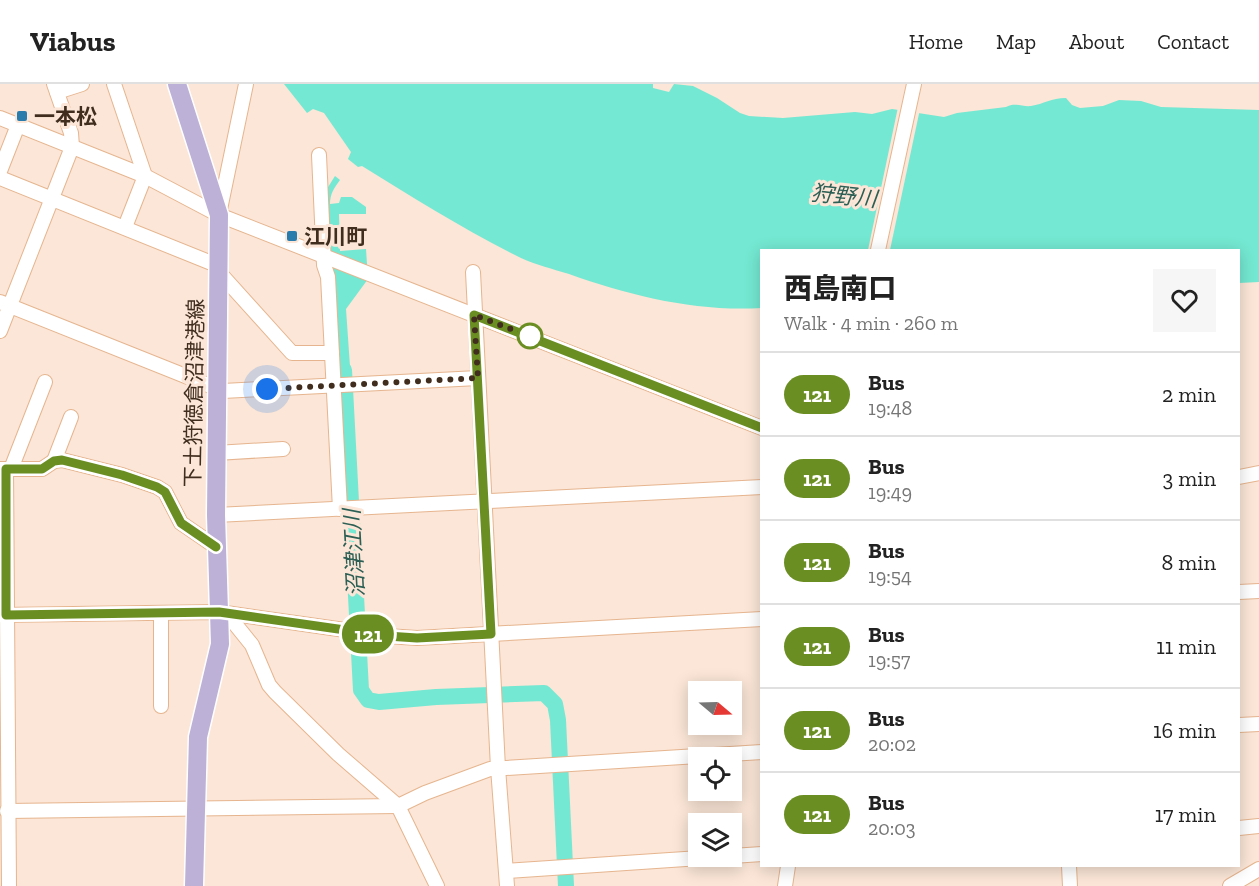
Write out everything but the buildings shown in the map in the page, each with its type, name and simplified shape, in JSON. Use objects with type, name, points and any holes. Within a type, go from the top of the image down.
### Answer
[{"type":"main road","name":"下土狩徳倉沼津港線","points":[[177,84],[219,215],[216,547],[223,613],[220,650],[198,737],[194,886]]},
{"type":"street","points":[[0,331],[5,304],[52,199],[72,147],[71,133],[56,88],[82,84]]},
{"type":"street","points":[[114,84],[145,176],[125,227]]},
{"type":"street","points":[[219,215],[246,84]]},
{"type":"street","points":[[878,249],[914,84]]},
{"type":"street","points":[[0,118],[145,176],[219,215],[760,427]]},
{"type":"street","points":[[0,171],[18,125]]},
{"type":"street","points":[[319,155],[323,256],[328,277],[340,509]]},
{"type":"street","points":[[0,178],[125,227],[218,268],[292,353],[332,352]]},
{"type":"street","points":[[473,272],[498,768],[507,886]]},
{"type":"street","points":[[5,304],[223,391],[478,378]]},
{"type":"street","points":[[9,886],[3,615],[6,469],[45,382]]},
{"type":"street","points":[[54,461],[71,417]]},
{"type":"street","points":[[216,453],[283,449]]},
{"type":"street","points":[[6,469],[42,469],[54,461],[62,460],[122,475],[157,487],[165,492],[181,523],[216,547]]},
{"type":"street","points":[[1240,477],[1259,473]]},
{"type":"street","points":[[216,515],[760,487]]},
{"type":"street","points":[[1240,592],[1259,591]]},
{"type":"street","points":[[3,615],[223,613],[387,636],[417,638],[760,619]]},
{"type":"street","points":[[223,613],[256,652],[275,692],[338,754],[398,806],[436,886]]},
{"type":"street","points":[[161,614],[161,706]]},
{"type":"street","points":[[1240,725],[1259,724]]},
{"type":"street","points":[[8,811],[398,806],[425,793],[490,769],[760,752]]},
{"type":"street","points":[[1240,828],[1259,826]]},
{"type":"street","points":[[742,855],[760,854]]},
{"type":"street","points":[[506,871],[688,859]]},
{"type":"street","points":[[785,886],[789,867]]},
{"type":"street","points":[[1069,867],[1070,886]]},
{"type":"street","points":[[1230,886],[1259,869]]},
{"type":"water","name":"狩野川","points":[[284,84],[653,84],[653,88],[669,92],[674,84],[693,86],[749,116],[783,118],[855,112],[872,114],[892,109],[944,117],[1012,105],[1031,106],[1066,98],[1072,105],[1080,108],[1103,106],[1119,100],[1141,101],[1161,107],[1259,110],[1259,282],[1240,283],[1240,249],[760,249],[760,308],[737,309],[664,301],[616,289],[533,263],[501,248],[362,166],[358,167],[348,159],[351,152],[324,113],[313,109],[307,113]]},
{"type":"water","points":[[335,176],[340,180],[333,191],[330,204],[339,203],[341,197],[352,197],[366,207],[366,214],[339,214],[340,251],[366,249],[368,279],[346,309],[351,381],[340,389],[325,192]]},
{"type":"pier","points":[[898,107],[920,109],[890,249],[868,249]]},
{"type":"waterway","name":"沼津江川","points":[[344,370],[361,690],[368,700],[379,702],[436,697],[544,693],[555,704],[558,720],[566,886]]},
{"type":"bus line","name":"121","points":[[216,547],[181,523],[165,492],[157,487],[122,475],[62,460],[54,461],[42,469],[6,469],[6,615],[219,612],[387,636],[417,638],[491,634],[474,315],[760,427]]},
{"type":"place","name":"一本松","points":[[22,116]]},
{"type":"place","name":"江川町","points":[[292,236]]},
{"type":"route","points":[[267,389],[478,378],[474,315],[540,340],[530,336]]}]
